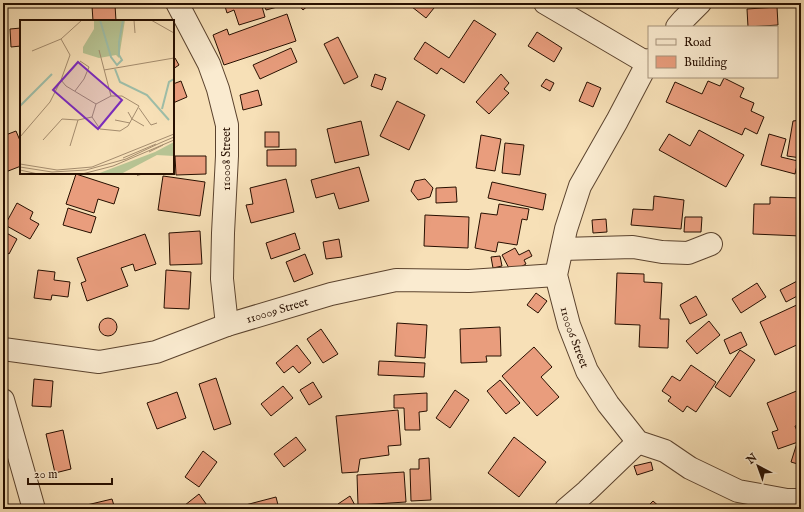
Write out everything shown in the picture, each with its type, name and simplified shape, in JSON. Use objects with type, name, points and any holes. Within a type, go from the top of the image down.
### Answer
[{"type":"street","name":"110008 Street","points":[[177,3],[209,64],[218,89],[227,125],[228,156],[223,233],[222,279],[227,325]]},
{"type":"street","points":[[545,3],[648,62]]},
{"type":"street","points":[[678,26],[700,3]]},
{"type":"street","name":"110006 Street","points":[[638,442],[608,404],[587,371],[569,325],[556,274],[566,229],[580,186],[648,62]]},
{"type":"street","points":[[562,249],[633,247],[662,252],[688,253],[711,244]]},
{"type":"street","name":"110009 Street","points":[[3,349],[99,362],[156,352],[227,325],[331,294],[396,280],[469,281],[556,274]]},
{"type":"street","points":[[3,400],[34,509]]},
{"type":"street","points":[[566,509],[638,442],[665,451],[690,468],[738,491],[787,500],[801,500]]},
{"type":"building","points":[[224,3],[261,3],[265,17],[239,25],[234,10],[227,13]]},
{"type":"building","points":[[264,3],[280,3],[281,6],[266,10]]},
{"type":"building","points":[[297,3],[311,3],[303,10]]},
{"type":"building","points":[[407,3],[438,3],[426,18]]},
{"type":"building","points":[[800,3],[801,18],[799,18]]},
{"type":"building","points":[[115,5],[116,20],[93,20],[92,6]]},
{"type":"building","points":[[777,7],[778,25],[748,26],[747,9]]},
{"type":"building","points":[[287,14],[296,41],[224,65],[213,35],[227,29],[229,35]]},
{"type":"building","points":[[474,20],[496,34],[464,83],[441,68],[437,74],[414,59],[425,42],[449,58]]},
{"type":"building","points":[[20,28],[20,46],[11,47],[10,29]]},
{"type":"building","points":[[537,32],[562,48],[554,62],[528,46]]},
{"type":"building","points":[[338,37],[358,77],[344,84],[324,44]]},
{"type":"building","points":[[291,48],[297,62],[260,79],[253,65]]},
{"type":"building","points":[[174,58],[179,65],[174,68]]},
{"type":"building","points":[[375,74],[386,78],[382,90],[371,86]]},
{"type":"building","points":[[501,74],[509,83],[504,89],[509,93],[489,114],[476,102]]},
{"type":"building","points":[[724,78],[744,88],[740,97],[754,103],[751,111],[764,117],[757,134],[745,128],[742,135],[666,102],[675,82],[702,94],[708,81],[720,86]]},
{"type":"building","points":[[546,79],[554,83],[550,91],[541,86]]},
{"type":"building","points":[[181,81],[187,97],[174,103],[174,84]]},
{"type":"building","points":[[587,82],[601,88],[593,107],[579,101]]},
{"type":"building","points":[[258,90],[262,105],[243,110],[240,95]]},
{"type":"building","points":[[397,101],[425,115],[409,150],[380,136]]},
{"type":"building","points":[[801,120],[801,158],[787,156],[793,121]]},
{"type":"building","points":[[361,121],[369,155],[335,163],[327,129]]},
{"type":"building","points":[[699,130],[744,155],[726,187],[659,150],[669,134],[690,146]]},
{"type":"building","points":[[16,131],[20,141],[20,166],[3,173],[3,136]]},
{"type":"building","points":[[265,132],[279,132],[279,147],[265,147]]},
{"type":"building","points":[[769,134],[786,139],[781,157],[798,161],[795,174],[761,165]]},
{"type":"building","points":[[481,135],[501,139],[495,171],[476,168]]},
{"type":"building","points":[[505,143],[524,145],[520,175],[502,173]]},
{"type":"building","points":[[296,149],[296,166],[267,166],[267,150]]},
{"type":"building","points":[[175,156],[206,156],[206,174],[176,175]]},
{"type":"building","points":[[359,167],[369,201],[339,209],[334,193],[316,198],[311,180]]},
{"type":"building","points":[[76,174],[119,188],[114,204],[98,199],[94,213],[66,204]]},
{"type":"building","points":[[163,176],[205,182],[200,216],[158,210]]},
{"type":"building","points":[[286,179],[294,212],[251,223],[246,205],[253,204],[250,188]]},
{"type":"building","points":[[425,179],[433,188],[430,197],[418,200],[411,191],[415,181]]},
{"type":"building","points":[[492,182],[546,194],[543,210],[488,198]]},
{"type":"building","points":[[456,187],[457,202],[436,203],[436,188]]},
{"type":"building","points":[[654,196],[684,200],[681,229],[631,225],[633,209],[653,210]]},
{"type":"building","points":[[770,197],[801,198],[801,236],[753,234],[754,204],[770,204]]},
{"type":"building","points":[[17,203],[33,212],[30,219],[39,224],[30,239],[5,225]]},
{"type":"building","points":[[499,204],[529,209],[527,220],[522,219],[517,245],[498,242],[496,252],[475,248],[481,213],[497,215]]},
{"type":"building","points":[[68,208],[96,217],[91,233],[63,225]]},
{"type":"building","points":[[425,215],[469,217],[468,248],[424,246]]},
{"type":"building","points":[[685,217],[702,217],[701,232],[684,232]]},
{"type":"building","points":[[606,219],[607,232],[593,233],[592,220]]},
{"type":"building","points":[[3,231],[17,239],[9,254],[3,250]]},
{"type":"building","points":[[200,231],[202,264],[170,265],[169,233]]},
{"type":"building","points":[[295,233],[300,249],[271,259],[266,243]]},
{"type":"building","points":[[145,234],[156,264],[135,271],[133,264],[121,268],[128,286],[87,301],[81,283],[86,281],[77,258]]},
{"type":"building","points":[[339,239],[342,257],[326,259],[323,242]]},
{"type":"building","points":[[515,248],[519,255],[529,250],[532,256],[524,260],[526,264],[511,272],[502,255]]},
{"type":"building","points":[[305,254],[313,274],[294,282],[286,262]]},
{"type":"building","points":[[500,256],[502,266],[493,268],[491,257]]},
{"type":"building","points":[[38,270],[55,272],[54,280],[70,282],[68,297],[52,295],[51,300],[34,298]]},
{"type":"building","points":[[166,270],[191,272],[189,309],[164,308]]},
{"type":"building","points":[[617,273],[644,274],[644,282],[662,283],[660,319],[669,319],[668,348],[639,347],[640,325],[615,324]]},
{"type":"building","points":[[801,279],[801,294],[786,302],[780,290]]},
{"type":"building","points":[[757,283],[766,297],[741,313],[732,299]]},
{"type":"building","points":[[536,293],[547,301],[538,313],[527,305]]},
{"type":"building","points":[[696,296],[707,315],[690,324],[680,305]]},
{"type":"building","points":[[801,303],[801,343],[775,355],[760,322]]},
{"type":"building","points":[[104,318],[112,318],[117,323],[115,334],[112,336],[104,336],[99,331],[99,323]]},
{"type":"building","points":[[709,321],[720,335],[697,354],[686,341]]},
{"type":"building","points":[[397,323],[427,325],[425,358],[395,356]]},
{"type":"building","points":[[500,327],[501,356],[486,356],[487,362],[461,363],[460,329]]},
{"type":"building","points":[[321,329],[338,354],[323,363],[307,339]]},
{"type":"building","points":[[741,332],[747,345],[730,354],[724,340]]},
{"type":"building","points":[[297,345],[311,363],[299,373],[293,366],[284,373],[276,363]]},
{"type":"building","points":[[534,347],[552,367],[541,377],[559,397],[537,416],[502,376]]},
{"type":"building","points":[[740,350],[755,360],[730,397],[715,387]]},
{"type":"building","points":[[379,361],[425,363],[424,377],[378,375]]},
{"type":"building","points":[[691,365],[716,382],[696,412],[687,406],[683,412],[668,401],[671,397],[662,391],[672,376],[680,381]]},
{"type":"building","points":[[216,378],[231,424],[214,430],[199,384]]},
{"type":"building","points":[[34,379],[53,381],[51,407],[32,406]]},
{"type":"building","points":[[500,380],[520,403],[506,414],[487,391]]},
{"type":"building","points":[[313,382],[322,397],[309,405],[300,390]]},
{"type":"building","points":[[283,386],[293,398],[271,416],[261,404]]},
{"type":"building","points":[[455,390],[469,400],[450,428],[436,418]]},
{"type":"building","points":[[799,390],[801,396],[801,424],[795,426],[801,441],[778,449],[772,432],[778,430],[767,403]]},
{"type":"building","points":[[177,392],[186,418],[157,429],[147,403]]},
{"type":"building","points":[[427,393],[427,411],[419,412],[420,430],[405,430],[404,408],[394,408],[394,395]]},
{"type":"building","points":[[398,410],[401,445],[388,446],[389,455],[360,459],[358,472],[342,473],[336,416]]},
{"type":"building","points":[[63,430],[71,469],[55,473],[46,434]]},
{"type":"building","points":[[296,437],[306,450],[284,467],[274,454]]},
{"type":"building","points":[[514,437],[546,462],[519,497],[488,473]]},
{"type":"building","points":[[797,443],[801,444],[801,465],[791,462]]},
{"type":"building","points":[[203,451],[217,462],[199,487],[185,477]]},
{"type":"building","points":[[429,458],[431,500],[411,501],[410,469],[419,469],[419,459]]},
{"type":"building","points":[[651,462],[653,470],[637,475],[634,466]]},
{"type":"building","points":[[404,472],[406,502],[358,505],[357,475]]},
{"type":"building","points":[[199,494],[209,508],[208,509],[180,509]]},
{"type":"building","points":[[350,496],[357,509],[341,509],[338,504]]},
{"type":"building","points":[[276,497],[279,509],[234,509],[234,508]]},
{"type":"building","points":[[112,499],[115,509],[70,509]]},
{"type":"building","points":[[3,500],[8,509],[3,509]]},
{"type":"building","points":[[653,501],[662,509],[645,509]]},
{"type":"building","points":[[119,505],[132,505],[132,509],[119,509]]}]
